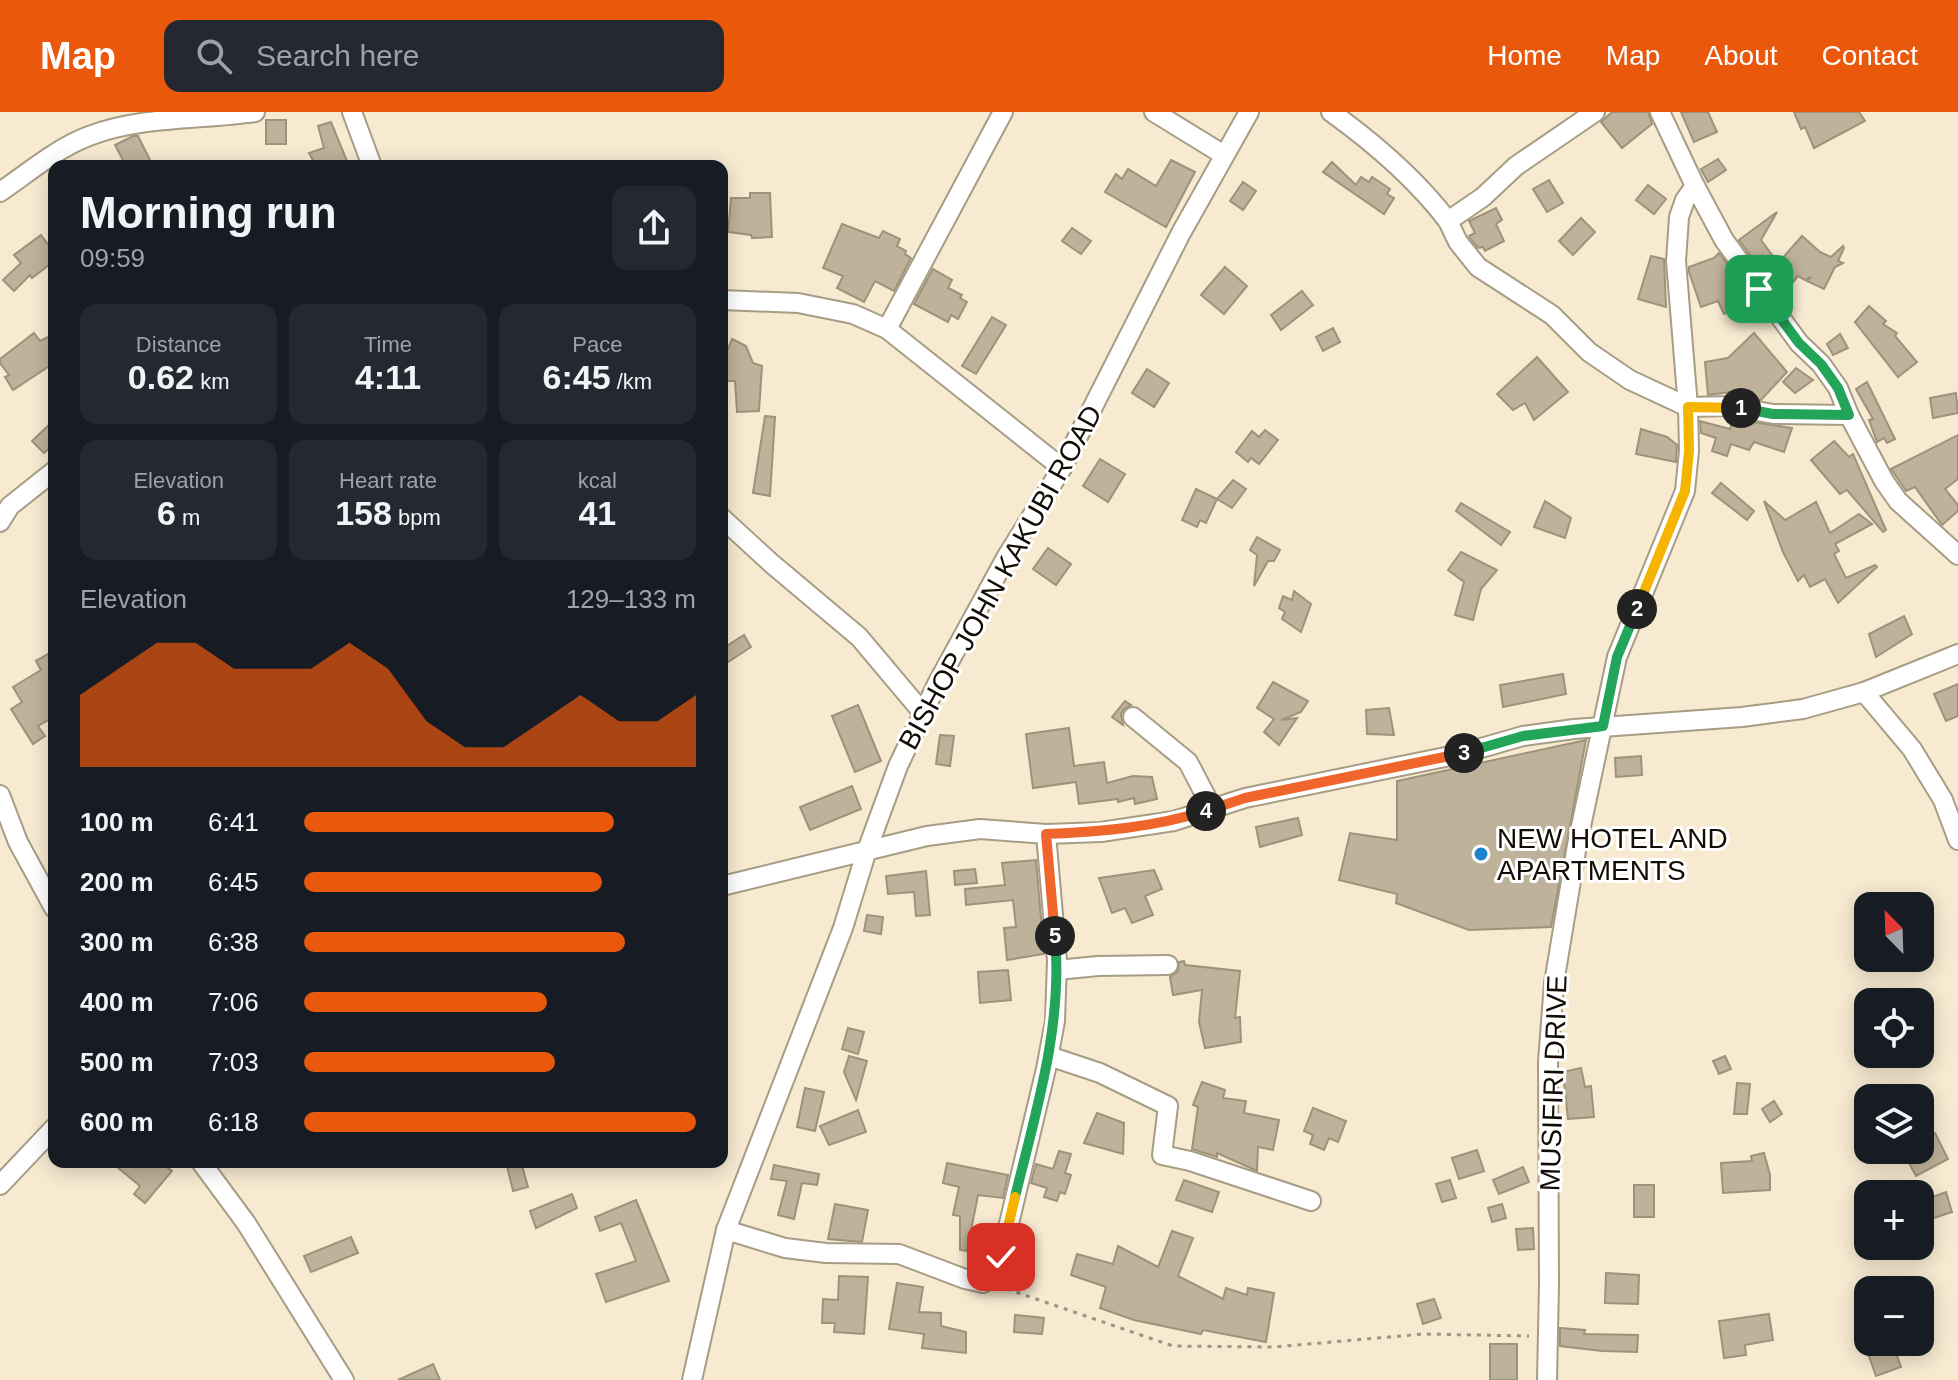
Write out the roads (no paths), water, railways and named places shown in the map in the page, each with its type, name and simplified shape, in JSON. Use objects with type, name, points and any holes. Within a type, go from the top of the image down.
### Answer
[{"type":"street","points":[[0,192],[88,136],[134,124],[255,112]]},
{"type":"street","points":[[352,112],[370,160]]},
{"type":"street","points":[[887,329],[1003,112]]},
{"type":"street","points":[[1154,112],[1224,155]]},
{"type":"street","name":"BISHOP JOHN KAKUBI ROAD","points":[[692,1380],[726,1230],[843,928],[898,766],[1007,556],[1062,468],[1181,233],[1249,112]]},
{"type":"street","points":[[1331,112],[1366,137],[1431,198],[1448,221],[1458,242],[1478,267],[1552,315],[1589,352],[1630,380],[1688,407],[1731,406],[1773,414],[1849,415]]},
{"type":"street","points":[[1448,221],[1483,197],[1516,166],[1595,112]]},
{"type":"street","points":[[1660,112],[1724,240],[1799,343],[1821,364],[1838,388],[1872,461],[1898,501],[1958,555]]},
{"type":"street","points":[[55,155],[63,160]]},
{"type":"street","name":"MUSIFIRI DRIVE","points":[[1547,1380],[1548,1062],[1554,983],[1577,845],[1617,657],[1685,491],[1689,451],[1688,407],[1676,261],[1679,217],[1685,200],[1695,186]]},
{"type":"street","points":[[728,300],[798,303],[853,314],[887,329],[1062,468]]},
{"type":"street","points":[[0,522],[10,506],[48,476]]},
{"type":"street","points":[[728,524],[859,637],[923,713]]},
{"type":"street","points":[[728,885],[927,836],[980,829],[1046,834],[1101,832],[1174,821],[1245,798],[1460,754],[1523,736],[1803,709],[1864,692],[1958,654]]},
{"type":"street","points":[[1864,692],[1912,749],[1943,800],[1958,840]]},
{"type":"street","points":[[1133,717],[1188,762],[1212,808]]},
{"type":"street","points":[[0,795],[18,842],[48,897]]},
{"type":"street","points":[[726,1230],[785,1248],[826,1253],[899,1254],[965,1279],[984,1282],[994,1275],[1001,1257],[1055,1021],[1057,970],[1046,834]]},
{"type":"street","points":[[1057,970],[1168,965]]},
{"type":"street","points":[[1049,1056],[1100,1073],[1168,1106],[1162,1155],[1203,1165],[1311,1201]]},
{"type":"street","points":[[0,1185],[48,1134]]},
{"type":"street","points":[[205,1168],[246,1223],[344,1380]]},
{"type":"place","name":"NEW HOTEL AND APARTMENTS","points":[[1481,854]]}]
